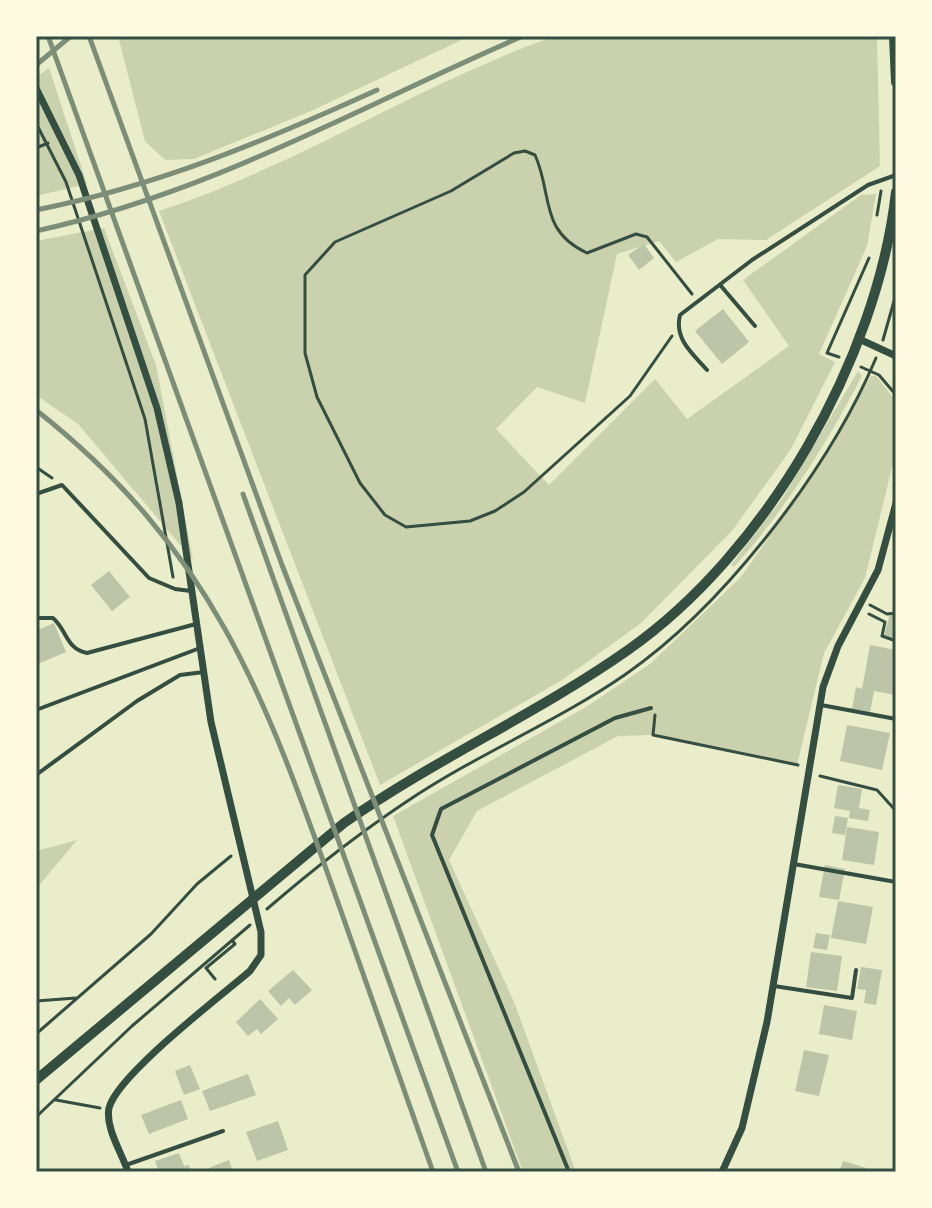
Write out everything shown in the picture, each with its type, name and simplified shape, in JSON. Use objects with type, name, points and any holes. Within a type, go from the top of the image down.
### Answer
[{"type":"main road","points":[[894,36],[896,82]]},
{"type":"main road","points":[[36,1080],[344,823],[392,790],[573,687],[631,647],[681,605],[725,559],[799,459],[850,362],[876,295],[894,234],[896,192]]},
{"type":"street","points":[[36,88],[79,175],[157,408],[179,503],[211,722],[261,932],[261,955],[250,971],[148,1059],[114,1096],[109,1123],[127,1168]]},
{"type":"street","points":[[859,339],[896,356]]},
{"type":"street","points":[[722,1172],[735,1149],[753,1088],[774,986],[819,705],[838,646],[878,570],[896,503]]},
{"type":"lane","points":[[707,370],[680,339],[677,327],[680,315],[752,260],[868,185],[896,175]]},
{"type":"lane","points":[[721,286],[755,326]]},
{"type":"lane","points":[[36,494],[62,485],[149,578],[175,589],[191,591]]},
{"type":"lane","points":[[36,618],[53,618],[68,643],[77,651],[87,653],[197,624]]},
{"type":"lane","points":[[36,710],[200,648]]},
{"type":"lane","points":[[36,775],[137,701],[180,675],[204,672]]},
{"type":"lane","points":[[819,705],[896,719]]},
{"type":"lane","points":[[569,1172],[432,835],[441,809],[615,718],[651,708]]},
{"type":"lane","points":[[794,864],[896,882]]},
{"type":"lane","points":[[774,986],[852,998],[856,970]]},
{"type":"lane","points":[[127,1168],[223,1131]]},
{"type":"path","points":[[36,123],[66,182],[145,419],[175,589]]},
{"type":"path","points":[[677,327],[630,396],[524,492],[495,511],[470,521],[449,526],[406,527],[385,515],[360,483],[317,397],[305,353],[305,275],[335,242],[438,197],[514,153],[525,151],[535,155],[551,219],[570,245],[587,253],[636,234],[647,237],[697,300]]},
{"type":"path","points":[[875,228],[883,179]]},
{"type":"path","points":[[850,362],[827,353],[861,283],[873,248]]},
{"type":"path","points":[[880,348],[896,294]]},
{"type":"path","points":[[869,371],[879,375],[896,395]]},
{"type":"path","points":[[36,467],[62,485]]},
{"type":"path","points":[[860,605],[887,614],[896,613]]},
{"type":"path","points":[[860,605],[885,622],[882,636],[896,641]]},
{"type":"path","points":[[651,708],[655,714],[653,735],[877,790],[896,811]]},
{"type":"path","points":[[36,1034],[151,934],[226,858],[241,851]]},
{"type":"path","points":[[215,979],[206,968],[235,944],[232,940]]},
{"type":"path","points":[[36,1001],[76,998]]},
{"type":"path","points":[[56,1100],[86,1106]]},
{"type":"green space","points":[[118,36],[470,36],[311,111],[194,159],[165,160],[145,141]]},
{"type":"green space","points":[[555,36],[877,36],[880,166],[766,240],[718,239],[676,262],[659,241],[617,254],[585,403],[537,387],[496,429],[549,485],[655,379],[687,419],[789,346],[743,280],[861,195],[876,194],[867,246],[819,354],[835,362],[791,449],[732,531],[640,624],[562,680],[380,785],[159,211],[260,171],[455,77]]},
{"type":"green space","points":[[49,68],[87,184],[36,196],[36,77]]},
{"type":"green space","points":[[104,228],[156,365],[193,560],[78,424],[36,395],[36,241]]},
{"type":"green space","points":[[858,371],[862,376],[819,452],[770,523],[734,567],[731,565],[782,499]]},
{"type":"green space","points":[[871,376],[876,376],[896,401],[896,451],[865,578],[824,653],[797,765],[653,735],[618,736],[477,811],[449,860],[514,1002],[576,1172],[523,1172],[393,816],[586,707],[650,664],[740,578],[812,477]]},
{"type":"green space","points":[[77,840],[36,889],[36,851]]},
{"type":"building","points":[[644,244],[654,258],[639,270],[628,255]]},
{"type":"building","points":[[723,309],[749,342],[722,364],[695,331]]},
{"type":"building","points":[[109,571],[130,597],[112,611],[91,585]]},
{"type":"building","points":[[890,613],[896,615],[896,639],[884,636]]},
{"type":"building","points":[[54,623],[66,652],[38,664],[36,631]]},
{"type":"building","points":[[870,645],[896,650],[896,695],[874,691],[870,712],[852,709],[856,687],[862,689]]},
{"type":"building","points":[[847,725],[890,733],[882,770],[840,761]]},
{"type":"building","points":[[838,785],[862,789],[859,808],[870,810],[868,821],[849,818],[850,811],[834,808]]},
{"type":"building","points":[[835,816],[848,818],[845,835],[832,833]]},
{"type":"building","points":[[847,827],[879,832],[874,865],[842,860]]},
{"type":"building","points":[[825,865],[845,869],[839,900],[819,897]]},
{"type":"building","points":[[838,901],[873,907],[866,944],[831,938]]},
{"type":"building","points":[[816,933],[830,935],[827,950],[813,948]]},
{"type":"building","points":[[811,952],[842,956],[837,991],[806,987]]},
{"type":"building","points":[[861,967],[882,970],[876,1005],[864,1003],[866,990],[857,989]]},
{"type":"building","points":[[293,970],[312,990],[295,1005],[289,998],[281,1006],[268,991]]},
{"type":"building","points":[[260,999],[278,1019],[261,1034],[257,1029],[248,1036],[236,1022]]},
{"type":"building","points":[[824,1005],[857,1011],[852,1040],[819,1034]]},
{"type":"building","points":[[804,1050],[829,1055],[819,1096],[795,1091]]},
{"type":"building","points":[[190,1065],[200,1089],[184,1095],[175,1071]]},
{"type":"building","points":[[248,1074],[256,1095],[210,1111],[202,1091]]},
{"type":"building","points":[[181,1100],[188,1119],[149,1134],[141,1115]]},
{"type":"building","points":[[278,1121],[288,1150],[257,1161],[246,1132]]},
{"type":"building","points":[[179,1153],[184,1166],[189,1165],[191,1172],[159,1172],[155,1161]]},
{"type":"building","points":[[229,1160],[233,1172],[206,1172],[211,1167]]},
{"type":"building","points":[[843,1161],[863,1167],[877,1172],[839,1172]]},
{"type":"railway","points":[[48,36],[458,1172]]},
{"type":"railway","points":[[36,65],[71,36]]},
{"type":"railway","points":[[89,36],[282,565],[519,1172]]},
{"type":"railway","points":[[36,231],[101,214],[225,171],[523,36]]},
{"type":"railway","points":[[36,210],[168,175],[293,127],[377,90]]},
{"type":"railway","points":[[36,410],[96,462],[147,516],[189,571],[225,629],[284,754],[433,1172]]},
{"type":"railway","points":[[243,494],[486,1172]]}]
